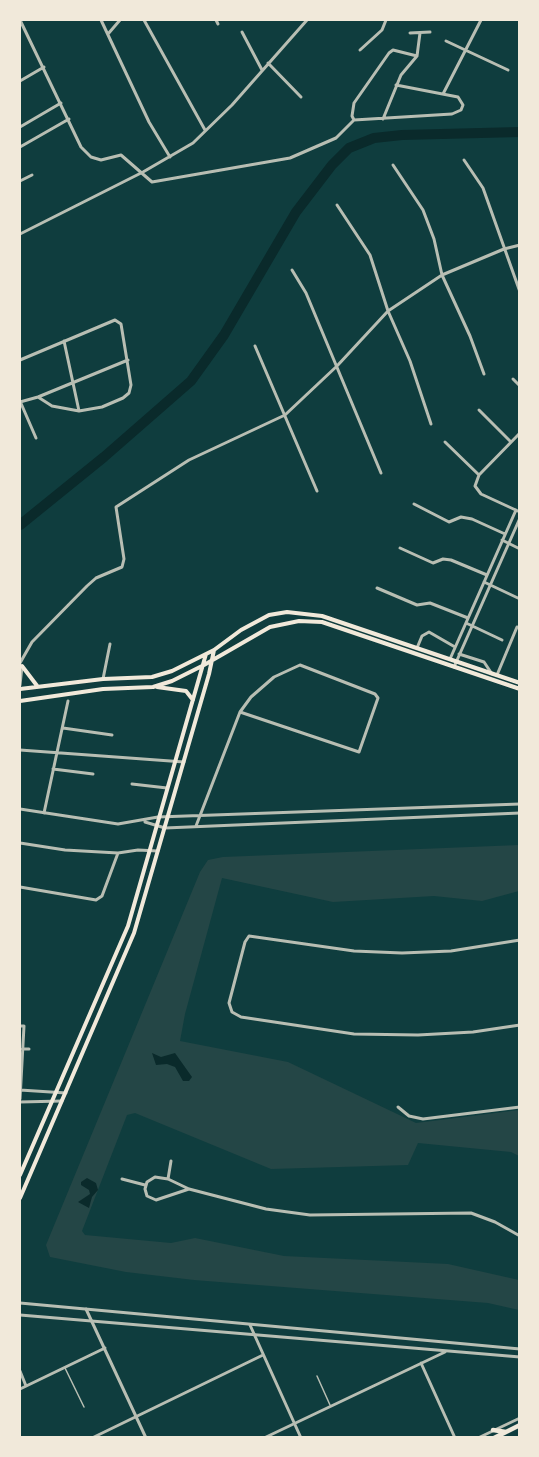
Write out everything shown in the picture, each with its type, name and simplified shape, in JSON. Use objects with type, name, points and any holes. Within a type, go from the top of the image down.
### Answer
[{"type":"main road","points":[[20,687],[152,677],[172,671],[214,650],[241,630],[269,615],[287,612],[322,616],[417,648],[449,662]]},
{"type":"main road","points":[[153,687],[172,681],[212,661],[270,627],[299,621],[322,622],[455,664],[519,689]]},
{"type":"main road","points":[[20,1198],[121,969],[168,819],[214,650]]},
{"type":"main road","points":[[20,1175],[128,926],[206,654]]},
{"type":"main road","points":[[21,664],[38,687]]},
{"type":"main road","points":[[455,664],[519,683]]},
{"type":"main road","points":[[20,701],[103,689],[153,687],[186,691],[193,701]]},
{"type":"main road","points":[[66,1068],[75,1072]]},
{"type":"main road","points":[[38,1133],[46,1137]]},
{"type":"main road","points":[[494,1437],[519,1425]]},
{"type":"main road","points":[[493,1430],[506,1432]]},
{"type":"street","points":[[20,20],[81,147],[91,157],[101,160],[121,155],[153,182],[290,158],[336,138],[354,120],[452,114],[461,110],[461,99],[396,84]]},
{"type":"street","points":[[101,20],[149,122],[170,157]]},
{"type":"street","points":[[108,34],[120,20]]},
{"type":"street","points":[[144,20],[205,130]]},
{"type":"street","points":[[20,234],[143,172],[194,142],[307,20]]},
{"type":"street","points":[[360,50],[382,30],[386,20]]},
{"type":"street","points":[[443,94],[481,20]]},
{"type":"street","points":[[242,32],[262,70]]},
{"type":"street","points":[[410,33],[430,32]]},
{"type":"street","points":[[383,118],[396,84],[417,56],[420,33]]},
{"type":"street","points":[[446,41],[508,70]]},
{"type":"street","points":[[354,120],[352,116],[354,103],[389,53],[393,50],[417,56]]},
{"type":"street","points":[[268,63],[301,97]]},
{"type":"street","points":[[20,81],[44,67]]},
{"type":"street","points":[[20,127],[61,103]]},
{"type":"street","points":[[20,147],[69,120]]},
{"type":"street","points":[[464,160],[483,188],[519,292]]},
{"type":"street","points":[[393,165],[423,210],[434,238],[442,274],[470,336],[484,374]]},
{"type":"street","points":[[20,181],[32,175]]},
{"type":"street","points":[[337,205],[365,244],[388,311],[410,361],[431,424]]},
{"type":"street","points":[[20,687],[21,664],[32,642],[96,578],[122,567],[124,559],[116,507],[189,460],[285,415],[337,366],[388,311],[442,274],[519,245]]},
{"type":"street","points":[[292,270],[306,292],[381,473]]},
{"type":"street","points":[[20,360],[119,321],[128,360],[131,385],[129,393],[102,407],[79,411],[52,406],[38,397]]},
{"type":"street","points":[[64,341],[79,411]]},
{"type":"street","points":[[255,346],[317,492]]},
{"type":"street","points":[[36,438],[20,401],[38,397],[128,360]]},
{"type":"street","points":[[513,379],[519,386]]},
{"type":"street","points":[[20,416],[22,409]]},
{"type":"street","points":[[479,410],[511,442]]},
{"type":"street","points":[[449,662],[502,540],[518,511],[477,491],[475,479],[519,433]]},
{"type":"street","points":[[445,442],[479,475]]},
{"type":"street","points":[[414,504],[449,522],[461,517],[472,519],[505,534]]},
{"type":"street","points":[[455,664],[519,518]]},
{"type":"street","points":[[502,540],[519,549]]},
{"type":"street","points":[[400,548],[433,563],[443,559],[451,560],[487,575]]},
{"type":"street","points":[[484,582],[519,599]]},
{"type":"street","points":[[377,588],[417,605],[430,603],[468,618]]},
{"type":"street","points":[[466,623],[502,640]]},
{"type":"street","points":[[495,675],[517,627]]},
{"type":"street","points":[[417,648],[422,636],[429,632],[455,647]]},
{"type":"street","points":[[103,679],[110,644]]},
{"type":"street","points":[[459,654],[484,662],[495,675]]},
{"type":"street","points":[[196,826],[240,712],[251,697],[274,677],[300,664],[375,694],[378,698],[359,752],[240,712]]},
{"type":"street","points":[[44,813],[68,701]]},
{"type":"street","points":[[63,727],[112,735]]},
{"type":"street","points":[[20,750],[184,762]]},
{"type":"street","points":[[53,769],[93,774]]},
{"type":"street","points":[[132,784],[167,788]]},
{"type":"street","points":[[20,809],[118,824],[145,822],[158,817],[168,819],[519,804]]},
{"type":"street","points":[[145,822],[165,828],[519,813]]},
{"type":"street","points":[[20,843],[65,850],[118,853],[150,849],[158,851]]},
{"type":"street","points":[[20,888],[96,900],[102,896],[118,853]]},
{"type":"street","points":[[519,940],[451,951],[402,953],[354,951],[249,936],[245,942],[229,1003],[232,1012],[241,1017],[354,1034],[418,1035],[473,1032],[519,1025]]},
{"type":"street","points":[[22,1026],[20,1100],[40,1103],[62,1101]]},
{"type":"street","points":[[22,1048],[29,1049]]},
{"type":"street","points":[[20,1090],[66,1093]]},
{"type":"street","points":[[40,1103],[44,1098],[42,1091]]},
{"type":"street","points":[[398,1107],[409,1116],[423,1119],[519,1107]]},
{"type":"street","points":[[168,1179],[171,1161]]},
{"type":"street","points":[[145,1185],[152,1178],[168,1179],[189,1189],[266,1209],[310,1215],[471,1213],[495,1222],[519,1236]]},
{"type":"street","points":[[122,1179],[145,1185]]},
{"type":"street","points":[[145,1185],[147,1196],[156,1200],[189,1189]]},
{"type":"street","points":[[20,1303],[519,1349]]},
{"type":"street","points":[[86,1310],[146,1437]]},
{"type":"street","points":[[20,1315],[519,1357]]},
{"type":"street","points":[[250,1325],[301,1437]]},
{"type":"street","points":[[20,1389],[105,1348]]},
{"type":"street","points":[[264,1437],[447,1351]]},
{"type":"street","points":[[92,1437],[263,1355]]},
{"type":"street","points":[[421,1363],[455,1437]]},
{"type":"street","points":[[20,1371],[26,1386]]},
{"type":"street","points":[[478,1437],[519,1418]]},
{"type":"lane","points":[[64,1367],[84,1407]]},
{"type":"lane","points":[[317,1376],[331,1406]]},
{"type":"shaded area","points":[[519,845],[519,891],[482,901],[434,896],[333,902],[222,878],[185,1014],[180,1041],[288,1062],[416,1123],[519,1110],[519,1156],[511,1152],[418,1143],[408,1165],[271,1169],[135,1113],[127,1115],[82,1231],[85,1235],[171,1243],[195,1238],[284,1256],[448,1264],[519,1280],[519,1310],[488,1303],[194,1280],[126,1272],[50,1257],[46,1245],[200,872],[208,860],[223,857]]},
{"type":"shaded area","points":[[152,1053],[161,1057],[175,1053],[192,1077],[189,1081],[183,1081],[175,1067],[167,1064],[156,1065]]},
{"type":"shaded area","points":[[87,1178],[96,1183],[98,1190],[92,1197],[89,1208],[78,1202],[90,1194],[89,1190],[81,1185],[81,1182]]},
{"type":"waterway","points":[[20,525],[104,457],[191,381],[224,335],[296,212],[332,165],[349,148],[374,138],[402,135],[520,132]]}]
